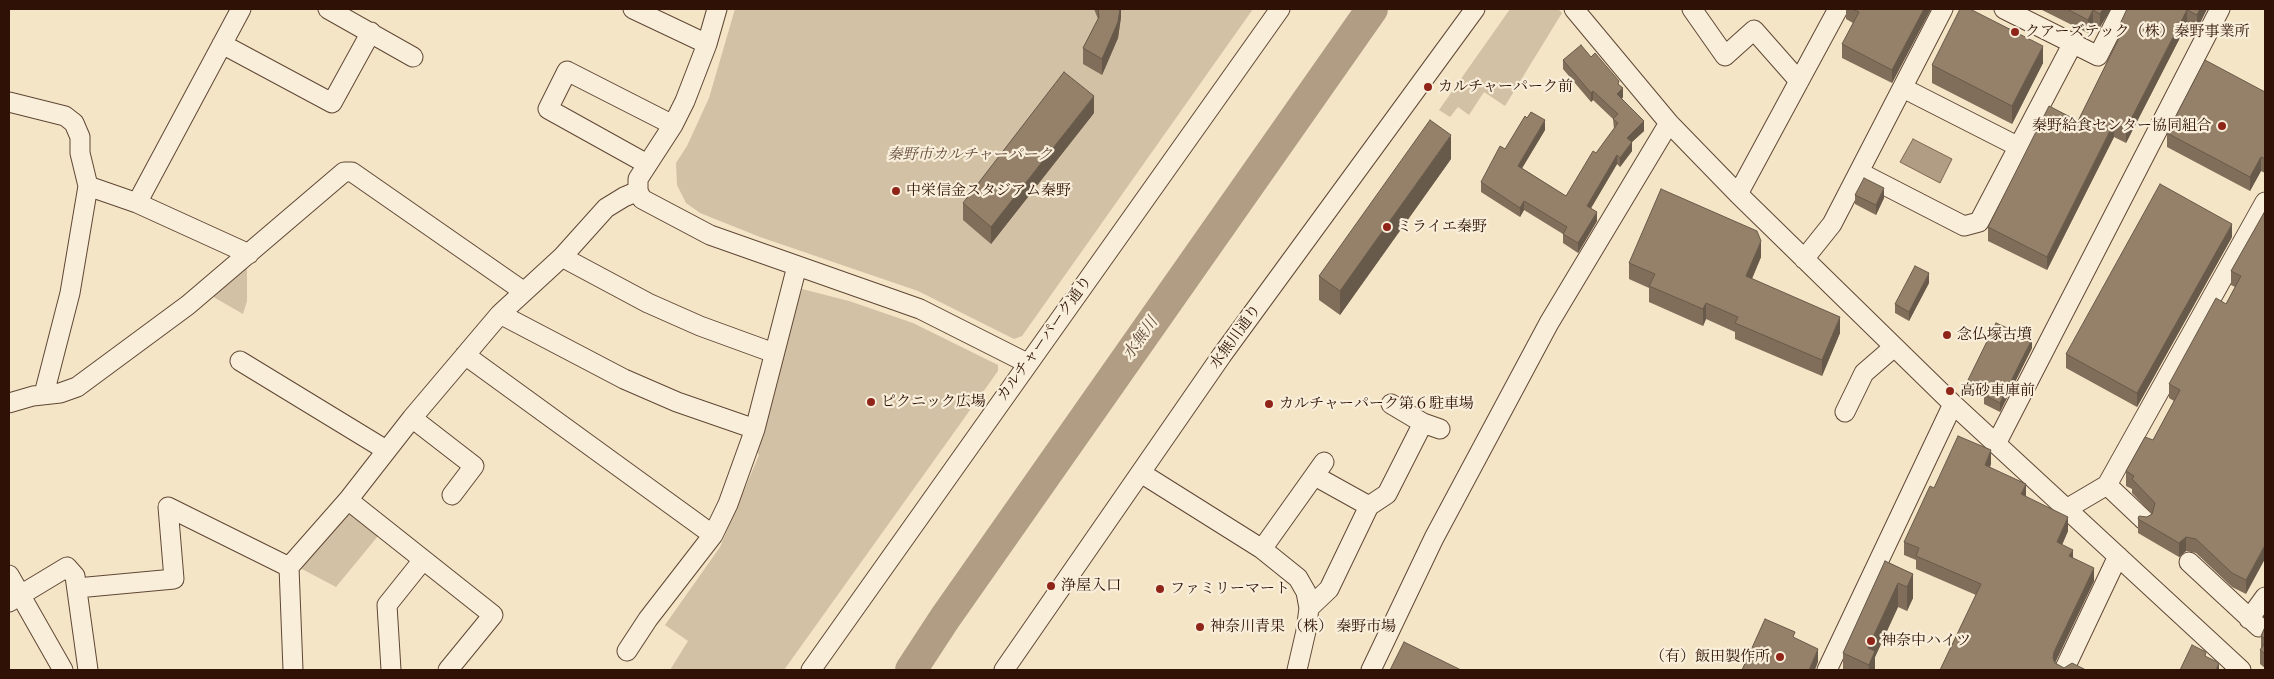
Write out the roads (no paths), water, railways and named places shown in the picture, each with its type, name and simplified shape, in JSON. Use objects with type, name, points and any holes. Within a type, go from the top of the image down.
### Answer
[{"type":"street","points":[[137,203],[241,9]]},
{"type":"street","points":[[328,9],[413,57]]},
{"type":"street","points":[[633,9],[707,44]]},
{"type":"street","points":[[717,9],[707,44],[686,101],[674,125],[646,164],[638,179],[638,191],[642,199],[710,235],[796,266],[889,296],[920,309],[1027,363]]},
{"type":"street","name":"カルチャーパーク通り","points":[[810,670],[1280,9]]},
{"type":"street","name":"水無川通り","points":[[1004,670],[1222,355],[1475,9]]},
{"type":"street","points":[[1574,9],[1669,122],[1738,194],[1953,404],[2068,508],[2241,670]]},
{"type":"street","points":[[1692,9],[1725,56],[1754,30],[1799,81]]},
{"type":"street","points":[[1738,194],[1838,9]]},
{"type":"street","points":[[1804,259],[1832,224],[1943,9]]},
{"type":"street","points":[[2004,9],[2098,56],[2122,9]]},
{"type":"street","points":[[1996,444],[2220,9]]},
{"type":"street","points":[[222,44],[332,103],[371,32]]},
{"type":"street","points":[[1859,172],[1964,226],[1979,222],[2073,43]]},
{"type":"street","points":[[646,164],[548,109],[567,71],[674,125]]},
{"type":"street","points":[[1902,88],[2019,147]]},
{"type":"street","points":[[9,102],[65,116],[74,123],[80,137],[80,153],[88,186],[70,293],[44,394]]},
{"type":"street","points":[[1371,670],[1434,538],[1549,323],[1669,122]]},
{"type":"street","points":[[9,403],[44,394],[60,393],[77,387],[188,305],[344,172],[352,172],[524,291]]},
{"type":"street","points":[[88,186],[137,203],[248,254]]},
{"type":"street","points":[[293,670],[289,567],[348,500],[412,418],[500,314],[562,257],[606,208],[638,191]]},
{"type":"street","points":[[2068,508],[2107,485],[2265,202]]},
{"type":"street","points":[[562,257],[648,303],[700,326],[774,353]]},
{"type":"street","points":[[627,651],[648,619],[713,535],[728,504],[756,429],[796,266]]},
{"type":"street","points":[[500,314],[632,383],[676,402],[756,429]]},
{"type":"street","points":[[1845,412],[1864,373],[1894,346]]},
{"type":"street","points":[[465,355],[713,535]]},
{"type":"street","points":[[240,360],[386,450]]},
{"type":"street","points":[[1309,608],[1329,589],[1369,506],[1387,494],[1431,426],[1390,404]]},
{"type":"street","points":[[1827,670],[1953,404]]},
{"type":"street","points":[[412,418],[474,466],[452,495]]},
{"type":"street","points":[[1262,549],[1319,469],[1369,506]]},
{"type":"street","points":[[1141,473],[1262,549],[1298,578],[1306,592],[1309,608],[1296,670]]},
{"type":"street","points":[[2107,485],[2144,520]]},
{"type":"street","points":[[348,500],[493,615],[448,670]]},
{"type":"street","points":[[78,588],[174,579],[168,507],[289,567]]},
{"type":"street","points":[[2064,670],[2118,556]]},
{"type":"street","points":[[391,670],[387,605],[423,560]]},
{"type":"street","points":[[2189,562],[2254,623],[2265,597]]},
{"type":"street","points":[[14,599],[67,567],[75,576],[78,588],[88,670]]},
{"type":"street","points":[[9,575],[14,599],[63,670]]},
{"type":"waterway","name":"水無川","points":[[911,670],[945,618],[1372,9]]},
{"type":"place","name":"クアーズテック（株）秦野事業所","points":[[2015,32]]},
{"type":"place","name":"カルチャーパーク前","points":[[1428,87]]},
{"type":"place","name":"秦野給食センター協同組合","points":[[2222,126]]},
{"type":"place","name":"中栄信金スタジアム秦野","points":[[896,191]]},
{"type":"place","name":"ミライエ秦野","points":[[1387,227]]},
{"type":"place","name":"念仏塚古墳","points":[[1947,335]]},
{"type":"place","name":"高砂車庫前","points":[[1950,391]]},
{"type":"place","name":"ピクニック広場","points":[[871,402]]},
{"type":"place","name":"カルチャーパーク第６駐車場","points":[[1269,404]]},
{"type":"place","name":"浄屋入口","points":[[1051,586]]},
{"type":"place","name":"ファミリーマート","points":[[1160,589]]},
{"type":"place","name":"神奈川青果 （株） 秦野市場","points":[[1200,627]]},
{"type":"place","name":"神奈中ハイツ","points":[[1871,641]]},
{"type":"place","name":"（有）飯田製作所","points":[[1780,657]]},
{"type":"park label","name":"秦野市カルチャーパーク","points":[[970,155]]}]
